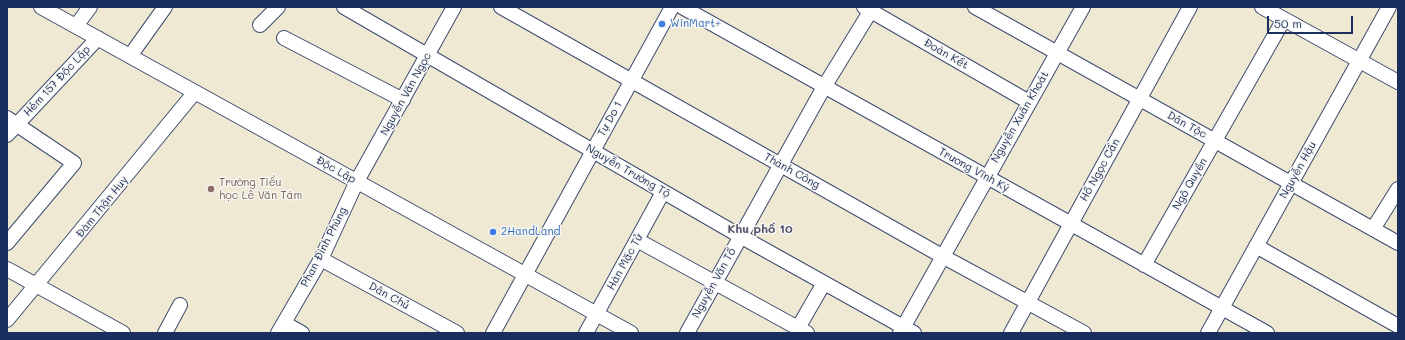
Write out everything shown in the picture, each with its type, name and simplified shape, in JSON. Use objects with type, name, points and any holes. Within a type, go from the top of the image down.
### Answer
[{"type":"street","name":"Độc Lập","points":[[41,7],[631,333]]},
{"type":"street","points":[[76,26],[90,7]]},
{"type":"street","points":[[130,56],[165,7]]},
{"type":"street","points":[[260,25],[278,7]]},
{"type":"street","name":"Nguyễn Trường Tộ","points":[[344,7],[906,331]]},
{"type":"street","name":"Nguyễn Văn Ngọc","points":[[357,181],[454,7]]},
{"type":"street","name":"Thành Công","points":[[501,7],[942,256],[1084,333]]},
{"type":"street","name":"Tự Do 1","points":[[493,333],[524,274],[672,7]]},
{"type":"street","name":"Trương Vĩnh Ký","points":[[682,7],[1267,333]]},
{"type":"street","name":"Dân Tộc","points":[[975,7],[1398,243]]},
{"type":"street","name":"Nguyễn Xuân Khoát","points":[[906,331],[942,256],[1083,7]]},
{"type":"street","name":"Hồ Ngọc Cẩn","points":[[1011,333],[1190,7]]},
{"type":"street","points":[[1262,7],[1398,82]]},
{"type":"street","name":"Nguyễn Hậu","points":[[1208,333],[1389,7]]},
{"type":"street","name":"Nguyễn Văn Tố","points":[[686,333],[869,8]]},
{"type":"street","name":"Đoàn Kết","points":[[869,8],[1029,102]]},
{"type":"street","name":"Ngô Quyền","points":[[1144,265],[1284,19]]},
{"type":"street","name":"Hẻm 157 Độc Lập","points":[[7,134],[12,121],[98,38]]},
{"type":"street","points":[[284,38],[402,100]]},
{"type":"street","name":"Đàm Thận Huy","points":[[7,320],[38,285],[195,92]]},
{"type":"street","points":[[7,243],[72,165],[12,121]]},
{"type":"street","name":"Phan Đình Phùng","points":[[281,328],[321,259],[357,181]]},
{"type":"street","points":[[1373,230],[1398,188]]},
{"type":"street","name":"Hàn Mặc Tử","points":[[586,333],[663,192]]},
{"type":"street","points":[[637,240],[803,331],[824,283]]},
{"type":"street","points":[[1256,246],[1398,326]]},
{"type":"street","name":"Dân Chủ","points":[[321,259],[457,333]]},
{"type":"street","points":[[7,269],[124,333]]},
{"type":"street","points":[[165,333],[180,305]]},
{"type":"street","points":[[281,328],[302,333]]},
{"type":"place","name":"WinMart+","points":[[662,24]]},
{"type":"place","name":"Trường Tiểu học Lê Văn Tám","points":[[211,189]]},
{"type":"place","name":"2HandLand","points":[[493,232]]},
{"type":"district","name":"Khu phố 10","points":[[760,229]]}]
